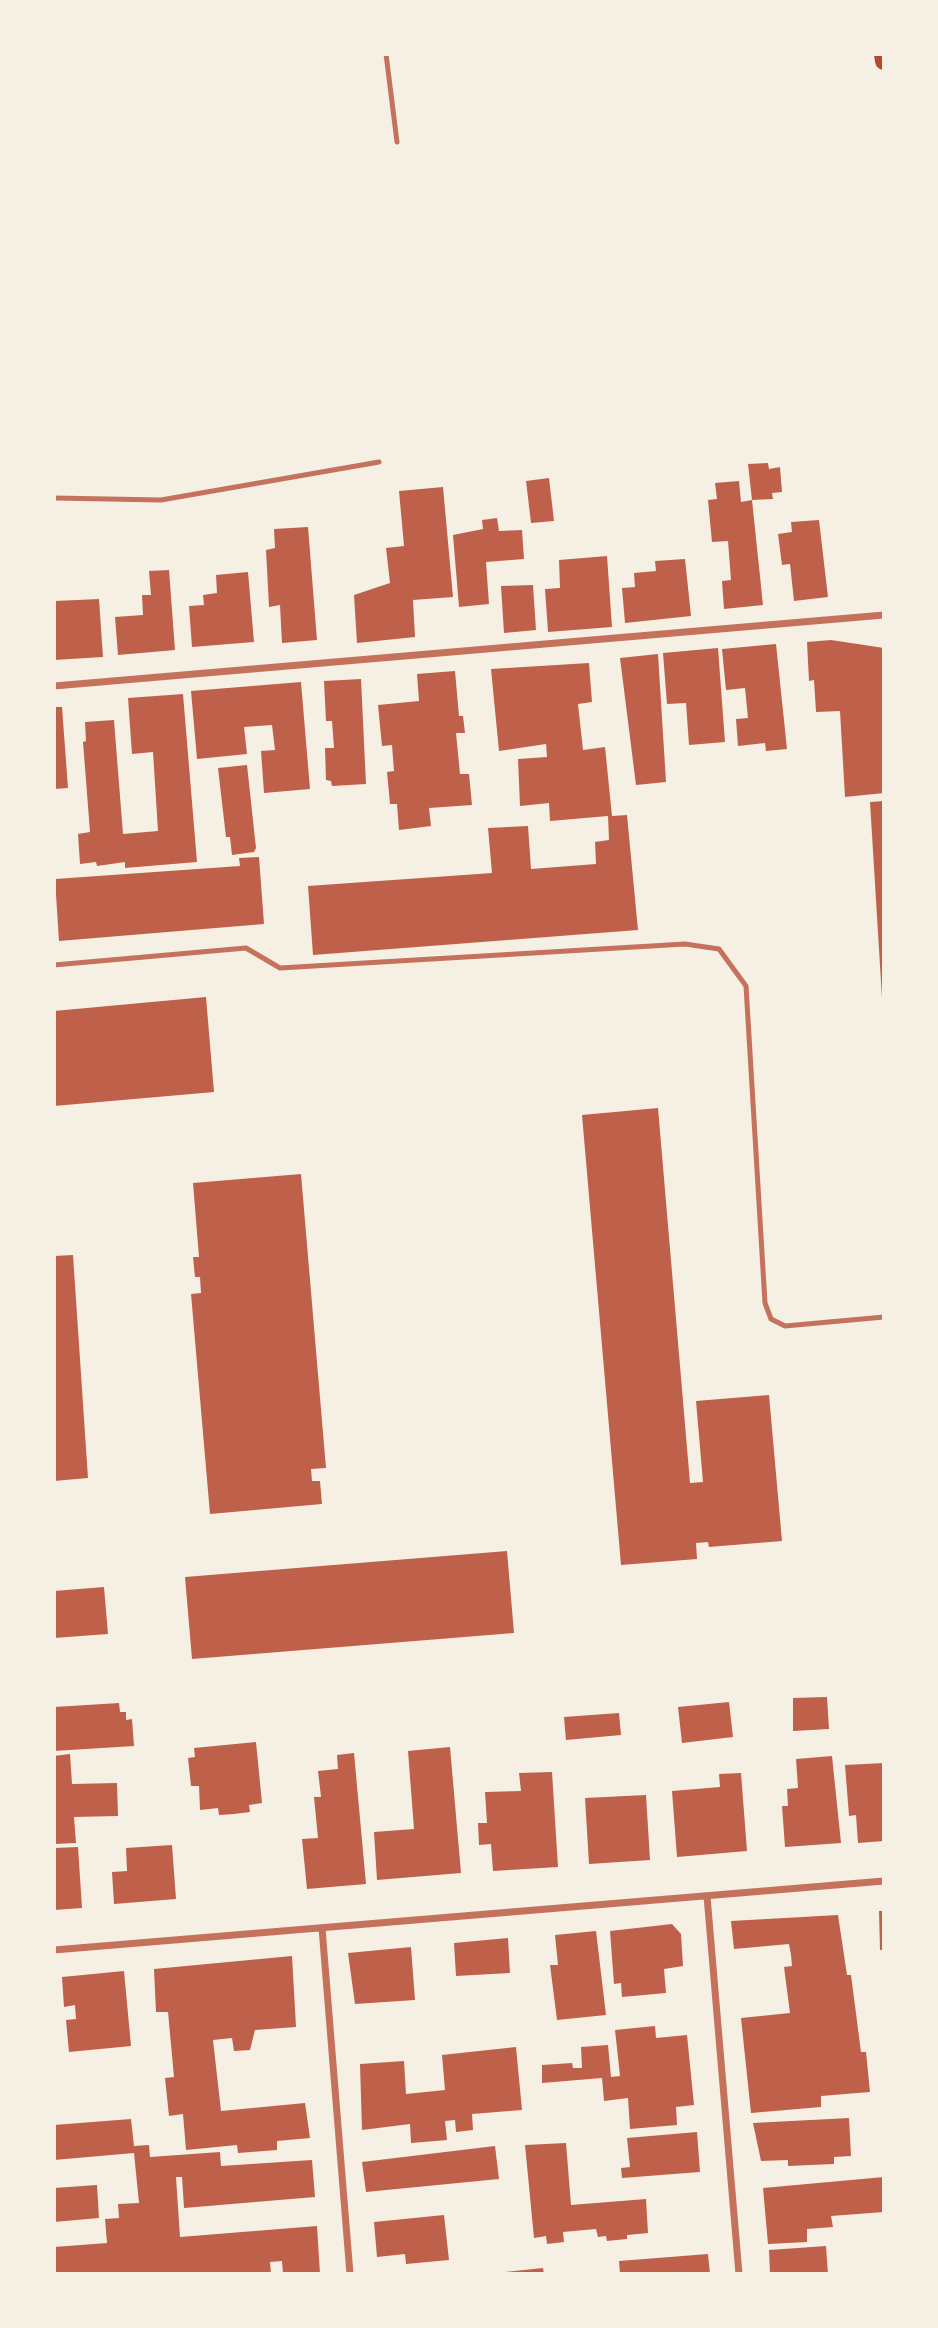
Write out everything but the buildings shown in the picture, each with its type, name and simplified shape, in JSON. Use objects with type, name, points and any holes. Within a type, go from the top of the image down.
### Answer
[{"type":"main road","points":[[883,54],[884,61]]},
{"type":"street","points":[[54,686],[884,615]]},
{"type":"street","points":[[54,1950],[884,1881]]},
{"type":"street","points":[[707,1896],[739,2274]]},
{"type":"street","points":[[322,1928],[350,2274]]},
{"type":"lane","points":[[386,54],[397,142]]},
{"type":"lane","points":[[54,498],[161,500],[379,462]]},
{"type":"lane","points":[[54,965],[246,948],[280,968],[685,944],[719,949],[746,986],[765,1303],[771,1319],[785,1326],[884,1317]]}]
